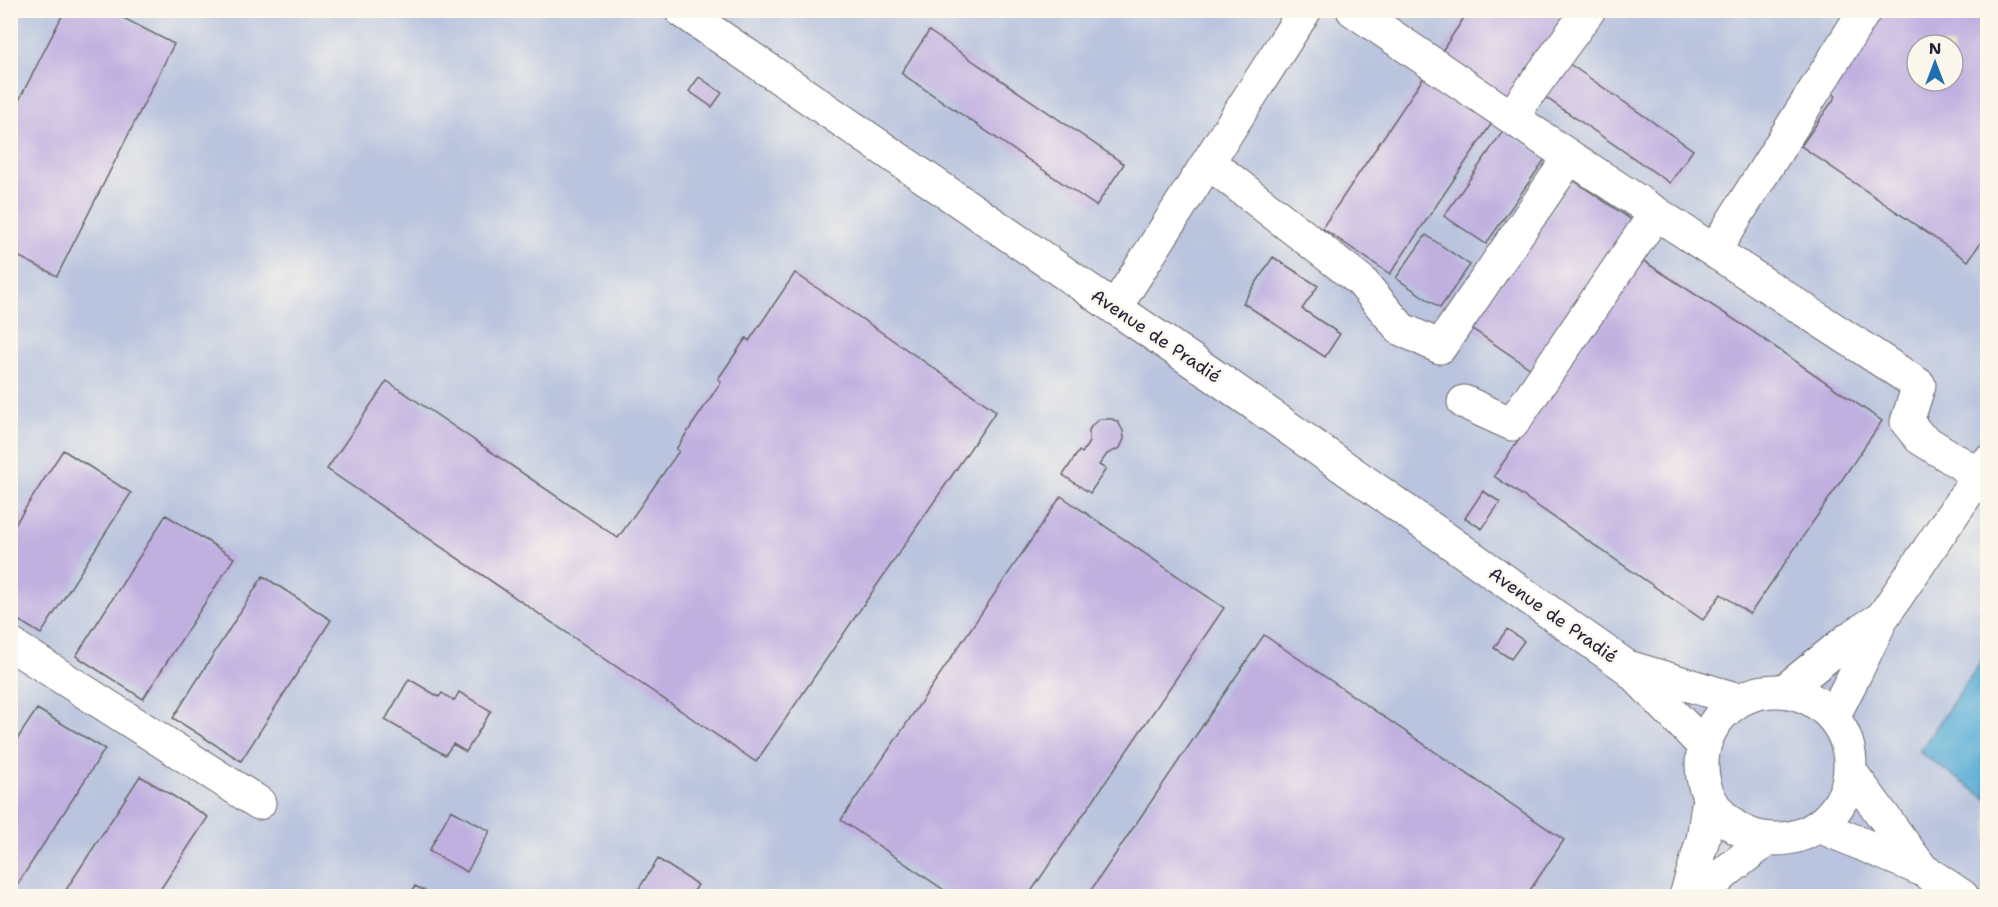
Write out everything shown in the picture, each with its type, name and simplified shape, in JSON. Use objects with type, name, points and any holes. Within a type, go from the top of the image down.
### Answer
[{"type":"street","name":"Avenue de Pradié","points":[[681,10],[1228,386],[1627,667],[1704,746]]},
{"type":"street","points":[[1115,308],[1305,10]]},
{"type":"street","points":[[1353,10],[1570,157],[1919,385],[1906,422],[1920,438],[1983,469],[1882,618],[1833,717]]},
{"type":"street","points":[[1512,117],[1590,10]]},
{"type":"street","points":[[1714,251],[1865,10]]},
{"type":"street","points":[[1208,162],[1361,281],[1401,329],[1440,347],[1570,157]]},
{"type":"street","points":[[1464,402],[1512,424],[1656,213]]},
{"type":"street","points":[[1784,691],[1851,638],[1882,618]]},
{"type":"street","points":[[10,644],[259,803]]},
{"type":"street","name":"Avenue de Pradié","points":[[1627,667],[1739,700]]},
{"type":"street","points":[[1784,691],[1802,695],[1819,704],[1833,717],[1847,742],[1851,771],[1845,793],[1834,811],[1819,826],[1786,839],[1768,839],[1744,833],[1724,819],[1709,798],[1703,782],[1701,764],[1704,746],[1711,728],[1723,712],[1739,700],[1761,692],[1784,691]]},
{"type":"street","points":[[1851,771],[1923,870]]},
{"type":"street","points":[[1686,897],[1703,839],[1709,798]]},
{"type":"street","points":[[1819,826],[1923,870],[1962,897]]},
{"type":"street","points":[[1699,897],[1728,870],[1768,839]]},
{"type":"shaded area","points":[[10,11],[1987,11],[1987,896],[11,896]]},
{"type":"water","points":[[1987,653],[1987,799],[1919,752]]},
{"type":"building","points":[[65,10],[108,10],[174,44],[57,276],[10,252],[10,118]]},
{"type":"building","points":[[1469,10],[1571,10],[1507,104],[1438,57]]},
{"type":"building","points":[[1872,10],[1988,10],[1988,232],[1968,261],[1801,146],[1836,96],[1822,83]]},
{"type":"building","points":[[929,31],[1124,164],[1096,206],[901,73]]},
{"type":"building","points":[[1568,63],[1693,150],[1670,183],[1545,97]]},
{"type":"building","points":[[699,77],[722,93],[712,107],[689,91]]},
{"type":"building","points":[[1424,77],[1492,123],[1390,274],[1322,228]]},
{"type":"building","points":[[1503,131],[1545,159],[1486,244],[1444,216]]},
{"type":"building","points":[[1573,180],[1633,221],[1531,369],[1471,328]]},
{"type":"building","points":[[1426,235],[1470,265],[1440,308],[1396,278]]},
{"type":"building","points":[[1273,257],[1318,286],[1302,309],[1340,334],[1325,357],[1243,303]]},
{"type":"building","points":[[1642,260],[1749,329],[1882,421],[1750,614],[1721,594],[1703,620],[1494,476]]},
{"type":"building","points":[[795,273],[996,411],[756,762],[327,469],[387,381],[618,538],[679,451],[676,449],[721,382],[718,379],[746,338],[749,341]]},
{"type":"building","points":[[1100,419],[1112,419],[1118,422],[1124,439],[1120,448],[1107,454],[1099,465],[1106,469],[1090,493],[1063,475],[1079,451],[1082,453],[1089,442],[1089,430]]},
{"type":"building","points":[[63,450],[131,493],[41,634],[10,615],[10,532]]},
{"type":"building","points":[[1483,491],[1500,502],[1482,529],[1465,518]]},
{"type":"building","points":[[1061,496],[1224,608],[1028,896],[953,896],[841,820]]},
{"type":"building","points":[[166,515],[234,558],[143,699],[76,656]]},
{"type":"building","points":[[263,576],[331,620],[241,761],[173,718]]},
{"type":"building","points":[[1507,629],[1524,641],[1511,659],[1494,648]]},
{"type":"building","points":[[1264,635],[1564,840],[1526,896],[1087,896]]},
{"type":"building","points":[[409,679],[439,697],[442,693],[454,701],[459,692],[491,711],[466,752],[453,744],[445,755],[385,720]]},
{"type":"building","points":[[37,709],[105,749],[10,896],[10,750]]},
{"type":"building","points":[[140,776],[208,817],[156,896],[62,896]]},
{"type":"building","points":[[451,810],[490,831],[467,872],[429,851]]},
{"type":"building","points":[[658,859],[698,885],[691,896],[634,896]]},
{"type":"building","points":[[415,886],[435,896],[409,896]]}]
